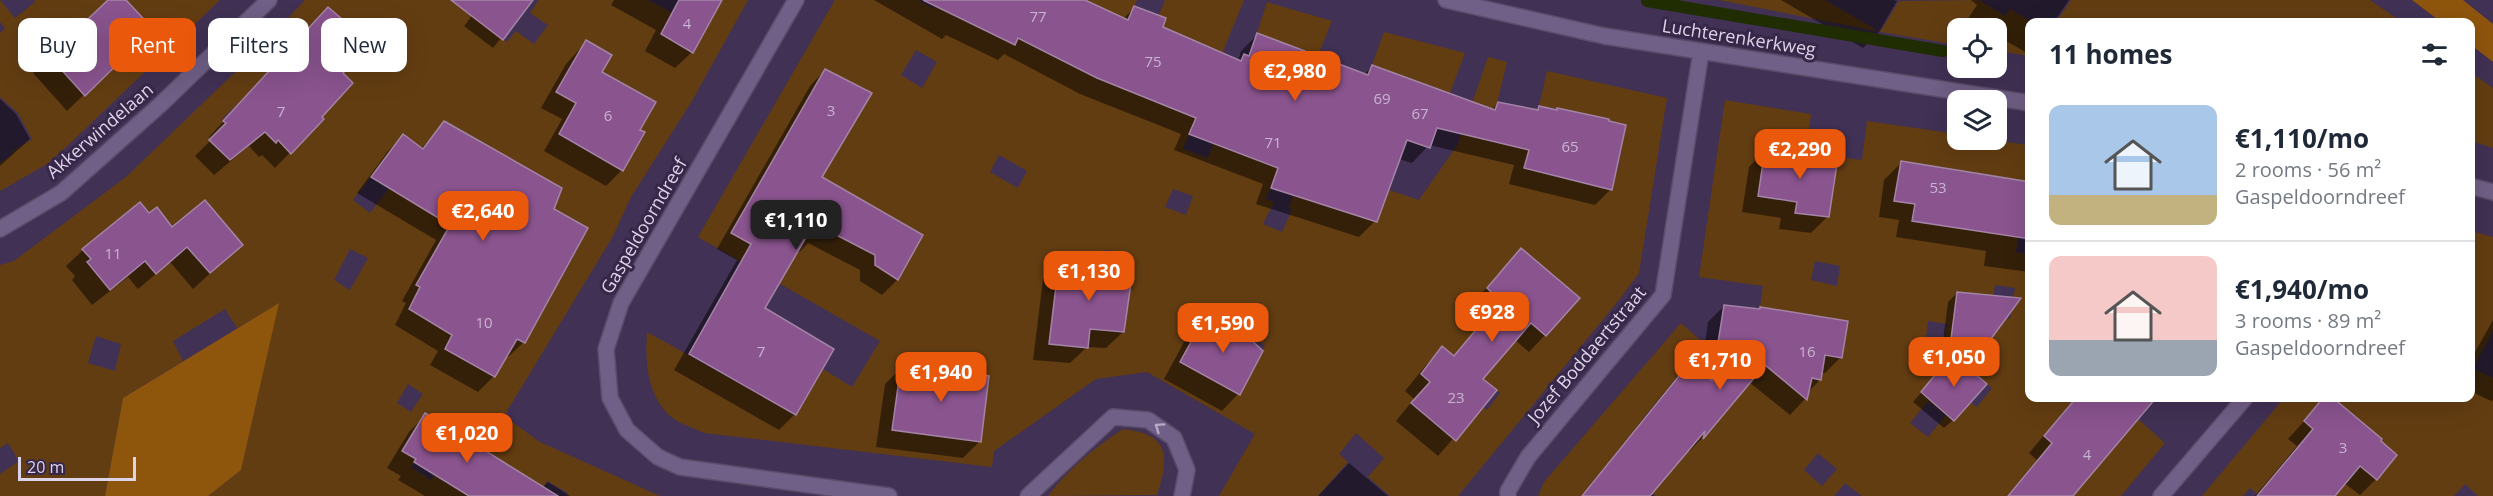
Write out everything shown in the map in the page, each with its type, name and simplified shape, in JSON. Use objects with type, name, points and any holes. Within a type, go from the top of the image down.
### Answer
[{"type":"street","name":"Akkerwindelaan","points":[[0,229],[62,193],[160,105],[269,0]]},
{"type":"street","name":"Gaspeldoorndreef","points":[[796,0],[621,303],[606,349],[610,398],[627,430],[658,457],[680,467],[889,496]]},
{"type":"street","name":"Luchterenkerkweg","points":[[1446,0],[1604,36],[2025,102]]},
{"type":"street","name":"Jozef Boddaertstraat","points":[[1508,496],[1508,491],[1528,457],[1663,295],[1701,52]]},
{"type":"street","points":[[2475,187],[2493,192]]},
{"type":"street","points":[[2161,496],[2242,402]]},
{"type":"street","points":[[1028,496],[1113,417],[1149,420],[1174,438],[1187,470],[1182,496]]},
{"type":"shaded area","points":[[0,0],[15,18],[35,2],[34,0],[108,0],[89,18],[18,18],[18,72],[64,72],[85,95],[109,72],[145,72],[47,164],[0,191],[0,163],[32,139],[18,113],[0,97],[0,33],[5,28],[0,22]]},
{"type":"shaded area","points":[[126,0],[220,0],[196,23],[196,18],[143,18]]},
{"type":"shaded area","points":[[305,0],[484,0],[472,16],[507,42],[516,31],[534,44],[548,25],[530,13],[539,0],[648,0],[672,13],[661,35],[693,53],[722,0],[748,0],[692,101],[631,197],[612,238],[504,416],[540,442],[660,496],[567,496],[568,493],[547,481],[538,496],[499,459],[403,451],[416,459],[411,467],[431,480],[435,475],[469,496],[208,496],[241,470],[278,304],[237,328],[225,309],[173,341],[183,361],[123,398],[105,496],[0,496],[0,474],[19,461],[8,443],[0,448],[0,265],[14,261],[126,177],[235,72],[270,72],[222,119],[226,123],[210,140],[230,160],[248,146],[259,125],[276,143],[278,140],[291,153],[324,120],[322,117],[353,83],[344,72],[407,72],[407,18],[341,18],[328,7],[309,29],[309,18],[288,18]],"holes":[[[586,40],[611,55],[602,71],[577,56]],[[575,58],[656,102],[640,130],[645,133],[623,171],[559,135],[576,103],[556,91]],[[403,134],[421,147],[370,213],[353,200]],[[501,154],[562,188],[554,209],[588,229],[564,274],[483,227]],[[205,200],[243,245],[210,273],[187,247],[156,274],[145,261],[110,289],[82,249],[140,202],[149,213],[157,208],[172,227]],[[350,249],[368,258],[350,290],[334,280]],[[420,287],[525,343],[517,339],[494,377],[445,349],[452,335],[410,310]],[[96,336],[121,344],[115,371],[88,363]],[[408,384],[423,394],[411,412],[397,403]]]},
{"type":"shaded area","points":[[835,0],[918,0],[933,9],[938,0],[971,24],[1015,45],[1018,38],[1085,0],[1137,0],[1103,80],[1163,27],[1166,18],[1159,15],[1165,0],[1244,0],[1183,149],[1208,158],[1221,122],[1278,168],[1266,199],[1274,202],[1263,224],[1282,232],[1292,210],[1289,207],[1325,111],[1321,204],[1376,222],[1389,190],[1419,200],[1458,144],[1488,57],[1507,62],[1488,140],[1529,150],[1524,168],[1618,169],[1626,125],[1592,115],[1591,119],[1574,111],[1539,106],[1547,71],[1667,98],[1639,273],[1458,496],[1390,496],[1368,477],[1384,458],[1356,433],[1339,454],[1348,462],[1318,496],[1219,496],[1255,434],[1147,372],[1096,379],[994,451],[992,467],[704,433],[673,419],[656,398],[647,366],[647,332],[796,415],[823,369],[852,387],[880,341],[698,237]],"holes":[[[916,50],[937,62],[922,88],[901,75]],[[825,69],[871,93],[791,130]],[[999,155],[1027,171],[1018,188],[990,172]],[[1173,189],[1193,196],[1186,215],[1165,207]],[[1521,248],[1579,298],[1547,336],[1500,301],[1487,287]],[[1104,250],[1127,252],[1125,268],[1133,269],[1124,332],[1090,329],[1088,347],[1049,343],[1059,261],[1101,266]],[[1207,313],[1265,345],[1240,395],[1180,362]],[[1442,346],[1500,393],[1487,410],[1483,407],[1456,441],[1411,404],[1430,382],[1421,374]],[[901,365],[989,376],[981,442],[892,430]]]},
{"type":"shaded area","points":[[1719,0],[1825,0],[1879,32]]},
{"type":"shaded area","points":[[1979,0],[2005,16],[2010,9],[2025,18],[2025,55],[2007,53],[2007,18],[1947,18],[1947,43],[1880,32],[1899,1]]},
{"type":"shaded area","points":[[2071,0],[2370,0],[2396,18],[2059,18]]},
{"type":"shaded area","points":[[2412,0],[2463,0],[2493,24],[2493,62],[2475,48],[2475,18],[2436,18]]},
{"type":"shaded area","points":[[1267,2],[1332,21],[1318,55],[1257,33]]},
{"type":"shaded area","points":[[1384,32],[1465,53],[1450,93],[1372,65]]},
{"type":"shaded area","points":[[2475,75],[2493,88],[2493,148],[2475,142]]},
{"type":"shaded area","points":[[1725,100],[1811,114],[1805,155],[1765,149],[1758,196],[1797,202],[1796,213],[1829,216],[1838,157],[1862,160],[1867,121],[1947,133],[1947,150],[2007,150],[2007,142],[2025,144],[2025,188],[2016,252],[2025,253],[2025,402],[2073,402],[2045,436],[2138,419],[2165,443],[2121,496],[2032,496],[2018,484],[2008,496],[1862,496],[1845,483],[1834,496],[1656,496],[1612,460],[1582,496],[1538,496],[1544,482],[1681,323],[1717,355],[1731,338],[1790,373],[1787,384],[1806,400],[1812,378],[1821,380],[1825,355],[1843,358],[1848,321],[1760,307],[1763,286],[1699,277]],"holes":[[[1901,162],[1982,175],[1974,230],[1912,221],[1915,204],[1894,201]],[[1815,261],[1840,266],[1837,286],[1811,280]],[[1995,285],[2015,288],[2010,319],[1990,316]],[[1957,292],[1982,294],[1980,313],[1955,311]],[[1928,321],[1947,324],[1944,347],[1925,345]],[[1979,326],[1993,337],[1975,360],[1962,350]],[[1691,362],[1735,401],[1709,432],[1706,430],[1686,453],[1644,417]],[[1978,376],[1992,388],[1977,407],[1962,396]],[[1929,382],[1963,410],[1955,420],[1921,393]],[[1928,401],[1946,415],[1928,437],[1910,423]],[[1818,453],[1837,469],[1822,486],[1804,470]]]},
{"type":"shaded area","points":[[2475,232],[2493,237],[2493,331],[2475,364]]},
{"type":"shaded area","points":[[279,303],[241,470],[208,496],[105,496],[123,398]]},
{"type":"shaded area","points":[[2475,369],[2493,378],[2493,496],[2478,496],[2465,484],[2454,496],[2335,496],[2360,466],[2377,480],[2397,455],[2381,441],[2382,439],[2338,402],[2475,402]]},
{"type":"shaded area","points":[[2281,402],[2320,402],[2304,421],[2313,429],[2260,496],[2250,488],[2243,496],[2202,496]]},
{"type":"shaded area","points":[[1123,429],[1150,436],[1162,449],[1164,469],[1157,495],[1048,496],[1082,459]]},
{"type":"building","points":[[108,0],[126,0],[143,18],[109,18],[109,72],[85,96],[63,72],[97,72],[97,18],[89,18]]},
{"type":"building","points":[[451,0],[533,0],[503,40]]},
{"type":"building","points":[[679,0],[722,0],[693,53],[661,34]]},
{"type":"building","points":[[923,0],[1085,0],[1128,20],[1134,6],[1166,18],[1163,27],[1241,61],[1244,54],[1249,56],[1257,33],[1368,75],[1372,65],[1495,110],[1498,102],[1538,110],[1539,106],[1557,110],[1557,108],[1609,119],[1609,121],[1626,125],[1612,190],[1524,168],[1529,150],[1437,128],[1430,148],[1407,140],[1377,222],[1271,188],[1278,168],[1189,134],[1196,118],[1097,78],[1018,38],[1015,45]]},
{"type":"building","points":[[328,7],[341,18],[321,18],[321,72],[344,72],[353,83],[322,117],[324,119],[291,154],[278,140],[276,143],[265,132],[230,160],[209,140],[226,123],[223,121],[268,72],[309,72],[309,28]]},
{"type":"building","points":[[586,40],[612,55],[602,72],[656,102],[640,130],[645,132],[623,171],[559,134],[576,103],[556,92]]},
{"type":"building","points":[[825,69],[872,93],[822,177],[923,235],[898,280],[875,265],[875,255],[821,227],[816,237],[808,234],[765,308],[834,349],[796,415],[689,354],[751,244],[731,233]]},
{"type":"building","points":[[444,121],[562,188],[554,209],[588,228],[525,343],[517,339],[495,377],[445,349],[452,335],[409,309],[420,287],[416,285],[450,225],[371,177],[403,134],[423,149]]},
{"type":"building","points":[[1765,149],[1838,157],[1829,217],[1795,213],[1797,202],[1758,196]]},
{"type":"building","points":[[1901,161],[2025,181],[2025,238],[1912,221],[1915,204],[1894,201]]},
{"type":"building","points":[[205,200],[243,245],[210,273],[187,247],[156,274],[145,261],[110,290],[87,262],[91,259],[82,249],[140,202],[149,213],[157,207],[172,227]]},
{"type":"building","points":[[1521,248],[1580,298],[1546,336],[1531,323],[1483,379],[1497,390],[1456,441],[1411,403],[1430,382],[1421,374],[1442,346],[1454,356],[1500,301],[1487,288]]},
{"type":"building","points":[[1059,261],[1133,269],[1124,332],[1090,329],[1088,348],[1049,344]]},
{"type":"building","points":[[1957,292],[2021,298],[1982,351],[1950,347]]},
{"type":"building","points":[[1724,305],[1760,309],[1760,307],[1848,321],[1842,358],[1825,355],[1821,380],[1812,378],[1807,400],[1765,365],[1703,439],[1705,431],[1650,496],[1582,496],[1691,361],[1712,381]]},
{"type":"building","points":[[1207,313],[1244,333],[1263,351],[1240,395],[1180,362]]},
{"type":"building","points":[[1952,354],[1987,384],[1954,421],[1921,392]]},
{"type":"building","points":[[901,365],[989,376],[981,442],[892,430]]},
{"type":"building","points":[[2073,402],[2153,402],[2073,496],[2008,496],[2052,443],[2044,436]]},
{"type":"building","points":[[2320,402],[2338,402],[2382,439],[2381,441],[2397,455],[2377,480],[2360,466],[2335,496],[2257,496],[2313,429],[2304,421]]},
{"type":"building","points":[[425,413],[558,496],[469,496],[414,462],[416,459],[402,451]]},
{"type":"waterway","points":[[1647,1],[1943,51]]}]
